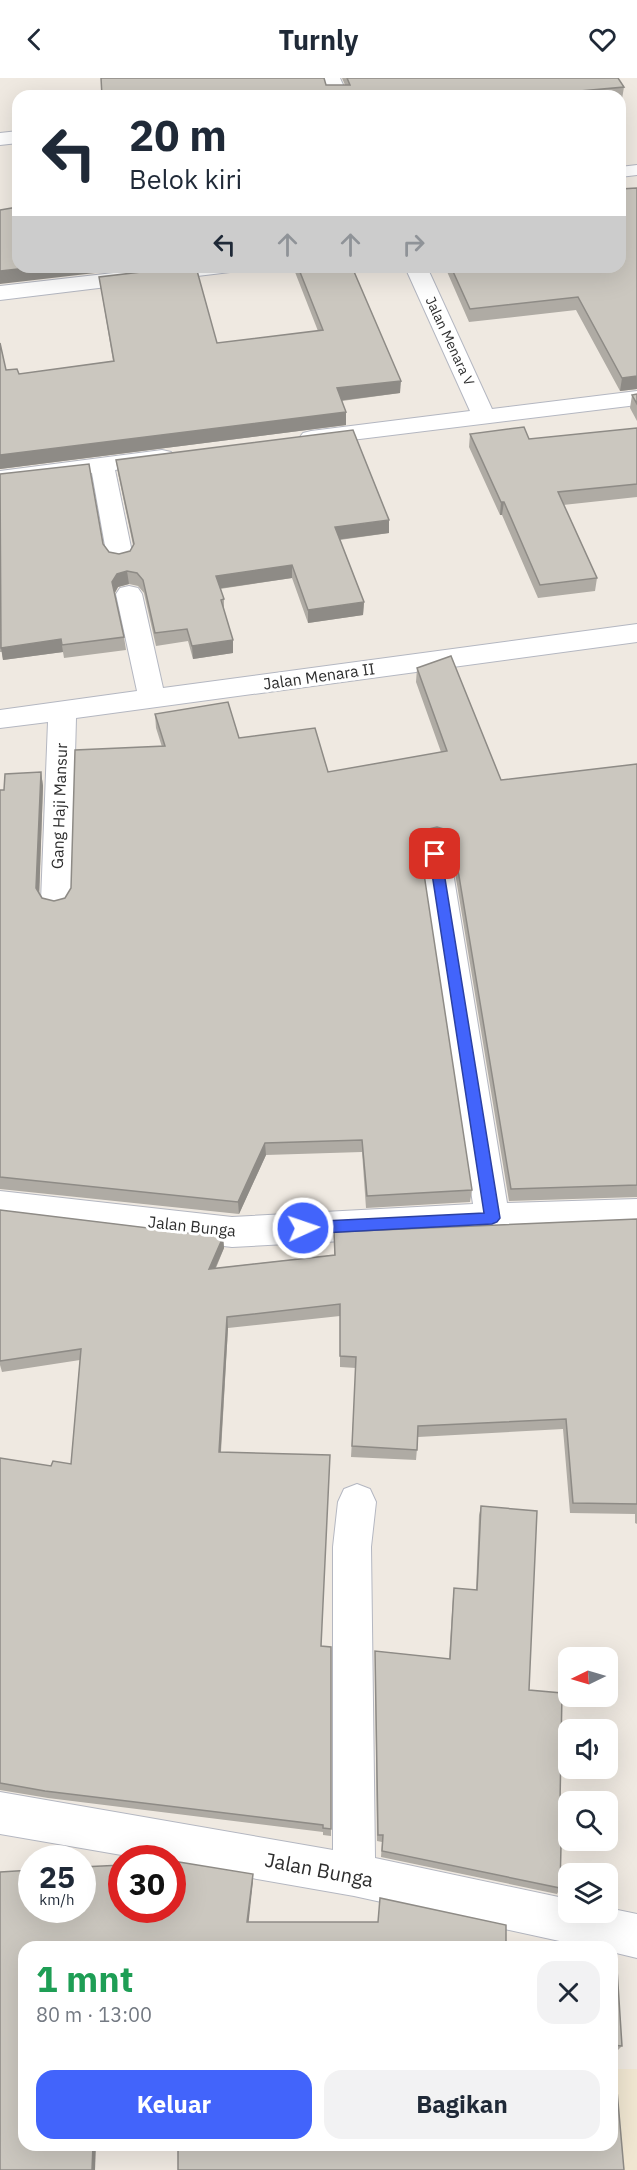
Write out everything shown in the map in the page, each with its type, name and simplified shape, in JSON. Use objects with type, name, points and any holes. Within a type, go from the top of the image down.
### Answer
[{"type":"street","points":[[0,293],[171,273]]},
{"type":"street","name":"Jalan Menara V","points":[[419,273],[484,416]]},
{"type":"street","points":[[287,441],[637,398]]},
{"type":"street","points":[[0,478],[183,454]]},
{"type":"street","points":[[102,465],[120,556]]},
{"type":"street","points":[[129,594],[152,698]]},
{"type":"street","name":"Jalan Menara II","points":[[0,719],[637,633]]},
{"type":"street","name":"Gang Haji Mansur","points":[[56,901],[62,710]]},
{"type":"street","points":[[435,854],[492,1218]]},
{"type":"street","name":"Jalan Bunga","points":[[0,1204],[232,1232],[492,1218],[637,1214]]},
{"type":"street","points":[[354,1875],[352,1547],[357,1502]]},
{"type":"street","name":"Jalan Bunga","points":[[0,1813],[354,1875],[637,1936]]},
{"type":"shaded area","points":[[618,2069],[637,2069],[637,2170],[257,2170],[527,2151],[618,2151]]},
{"type":"building","points":[[101,78],[324,78],[326,85],[350,85],[347,78],[618,78],[624,87],[591,90],[102,90]]},
{"type":"building","points":[[637,188],[637,376],[622,378],[578,297],[470,309],[454,273],[626,273],[626,189]]},
{"type":"building","points":[[12,208],[12,270],[0,271],[0,210]]},
{"type":"building","points":[[133,273],[198,273],[217,343],[323,330],[300,273],[355,273],[401,381],[337,388],[346,412],[0,455],[0,343],[6,370],[17,369],[19,374],[114,361],[99,277]]},
{"type":"building","points":[[637,394],[637,404],[632,395]]},
{"type":"building","points":[[524,427],[529,439],[637,428],[637,484],[558,492],[597,578],[540,585],[504,502],[501,502],[470,434]]},
{"type":"building","points":[[353,430],[389,520],[335,527],[364,602],[308,610],[292,565],[216,576],[224,599],[221,600],[233,640],[192,646],[187,629],[155,633],[143,580],[137,573],[127,571],[117,574],[112,582],[124,637],[62,645],[61,639],[1,648],[0,474],[89,464],[103,544],[109,552],[119,554],[130,551],[134,544],[116,460]]},
{"type":"building","points":[[451,656],[501,780],[637,764],[637,1185],[511,1189],[453,840],[447,830],[437,827],[425,830],[419,841],[472,1190],[367,1196],[362,1140],[265,1143],[238,1202],[0,1177],[0,790],[4,790],[5,774],[41,772],[36,888],[42,898],[54,901],[65,898],[71,888],[75,750],[165,746],[155,714],[228,702],[239,738],[315,728],[328,772],[447,751],[417,668]]},
{"type":"building","points":[[0,1210],[223,1237],[209,1269],[335,1255],[334,1232],[637,1219],[637,1504],[573,1503],[566,1419],[418,1426],[417,1450],[352,1446],[356,1357],[340,1356],[340,1304],[227,1317],[219,1452],[330,1455],[321,1646],[331,1647],[331,1829],[323,1828],[323,1825],[45,1791],[0,1783],[0,1458],[51,1466],[53,1461],[71,1464],[81,1349],[0,1361]]},
{"type":"building","points":[[481,1506],[537,1511],[529,1690],[558,1693],[558,1707],[562,1707],[562,1719],[558,1719],[558,1779],[560,1779],[560,1791],[558,1791],[558,1851],[561,1851],[561,1863],[558,1863],[558,1888],[382,1851],[383,1835],[378,1835],[375,1651],[450,1659],[454,1588],[477,1590]]},
{"type":"building","points":[[186,1863],[253,1874],[247,1922],[378,1922],[380,1898],[506,1925],[506,1941],[18,1941],[18,2151],[93,2151],[92,2170],[0,2170],[0,1872],[18,1871],[18,1923],[96,1923],[96,1866],[108,1866],[108,1923],[186,1923]]},
{"type":"building","points":[[618,1984],[622,2046],[618,2046]]},
{"type":"building","points":[[618,2102],[624,2170],[178,2170],[178,2151],[618,2151]]},
{"type":"route","points":[[303,1228],[492,1218],[435,854]]}]
